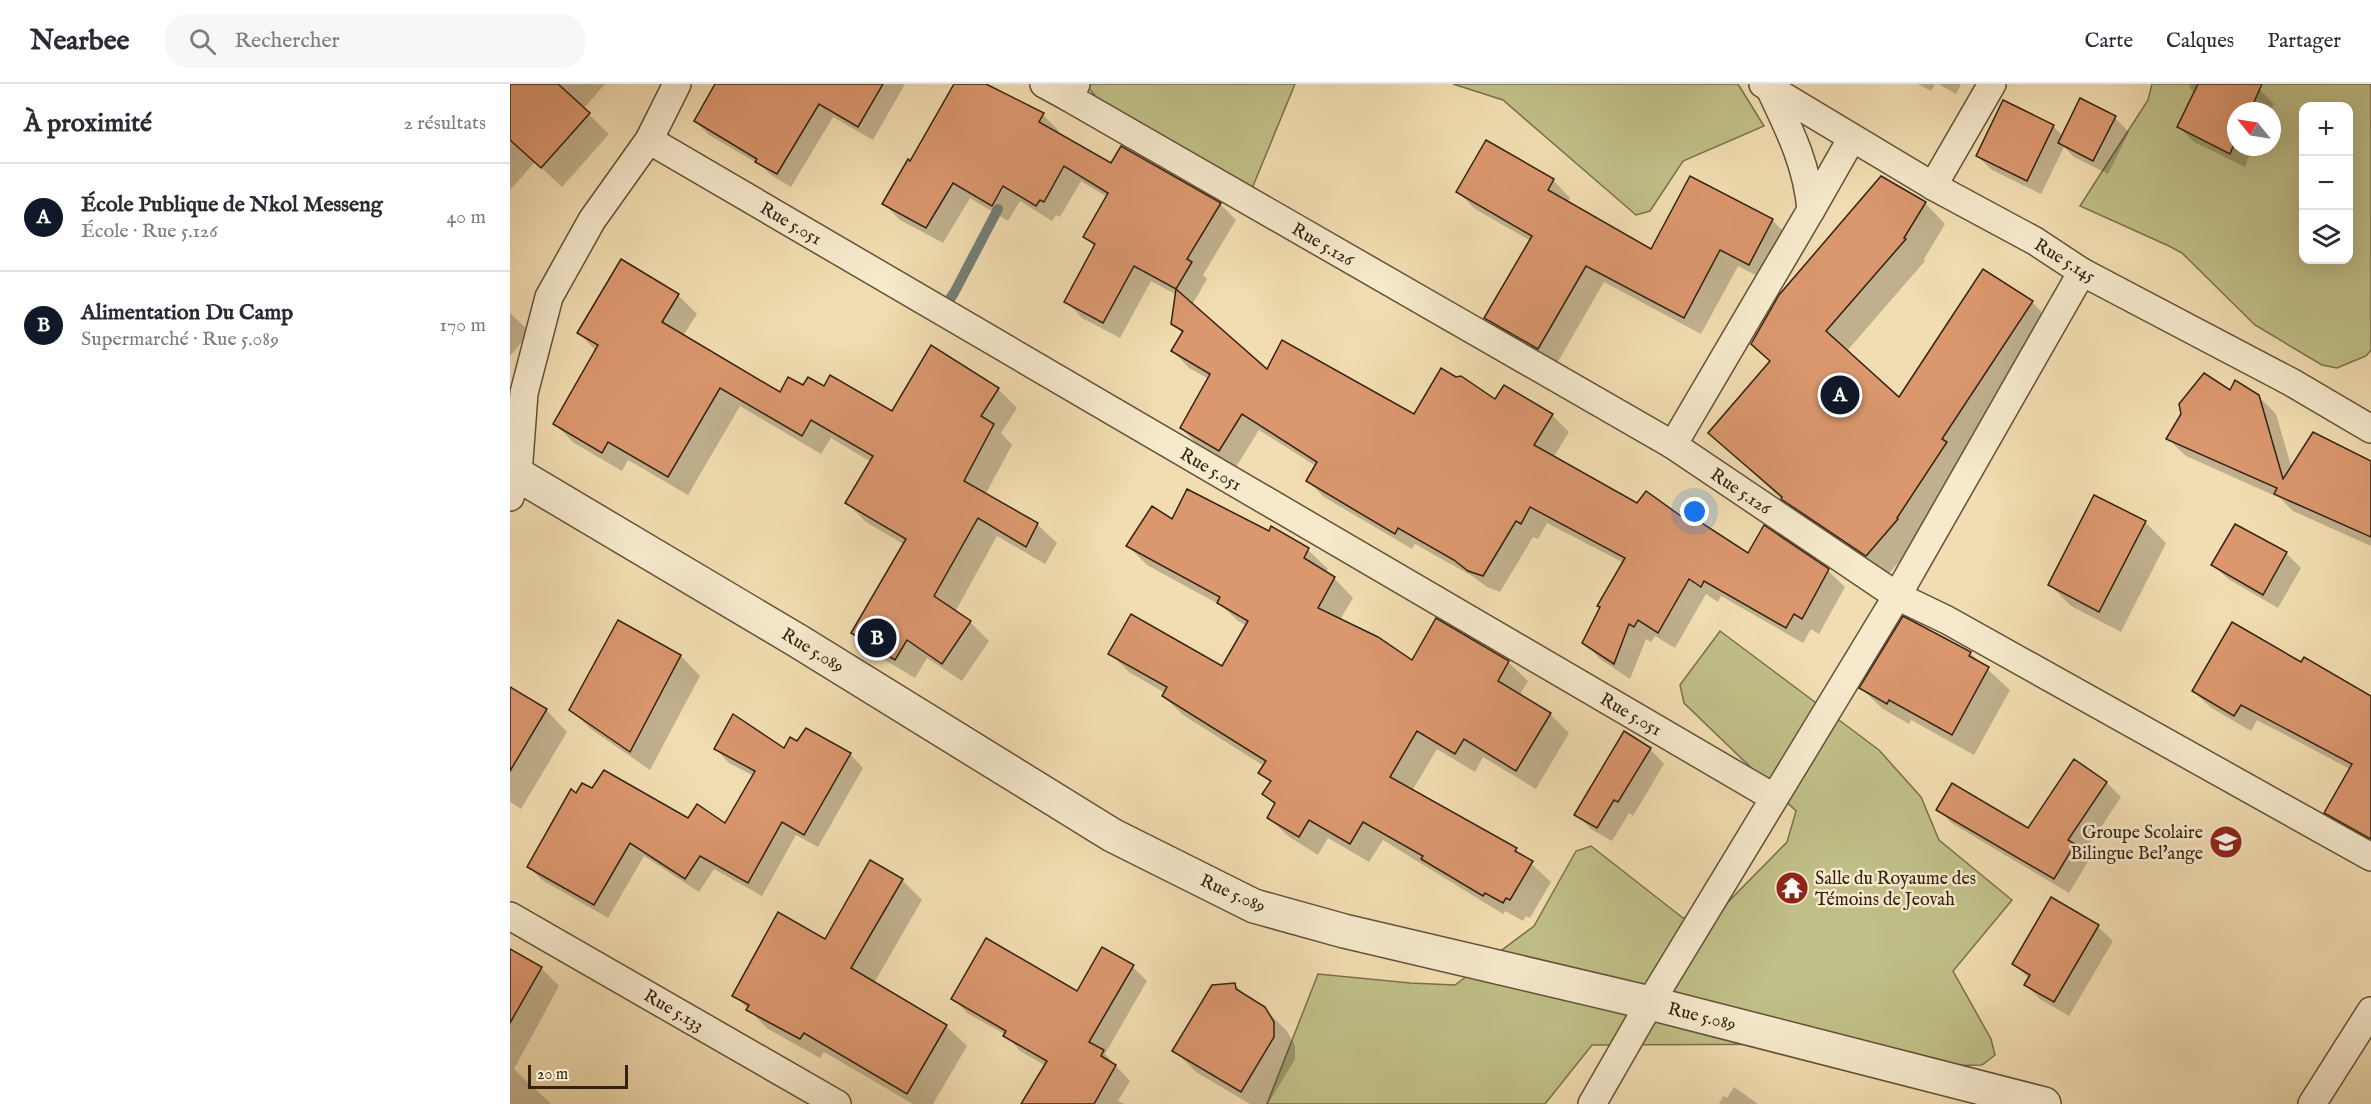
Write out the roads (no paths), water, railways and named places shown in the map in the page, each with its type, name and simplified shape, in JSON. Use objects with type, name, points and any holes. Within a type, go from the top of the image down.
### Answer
[{"type":"street","points":[[513,480],[524,393],[549,297],[592,220],[649,140],[677,84]]},
{"type":"street","name":"Rue 5.126","points":[[1044,84],[1072,90],[1674,446],[1897,596],[1947,620],[2371,857]]},
{"type":"street","points":[[1933,186],[1992,84]]},
{"type":"street","points":[[1767,87],[1801,156],[1809,183],[1811,210]]},
{"type":"street","name":"Rue 5.145","points":[[1767,87],[1933,186],[2036,241],[2082,272],[2291,382],[2371,429]]},
{"type":"street","points":[[1674,446],[1852,138]]},
{"type":"street","name":"Rue 5.051","points":[[649,140],[1773,797]]},
{"type":"street","points":[[1592,1104],[1773,797],[1897,596],[2082,272]]},
{"type":"street","name":"Rue 5.089","points":[[513,480],[798,641],[1112,835],[1254,906],[1344,931],[1650,1003],[2044,1104]]},
{"type":"street","name":"Rue 5.133","points":[[510,916],[837,1104]]},
{"type":"street","points":[[2312,1104],[2371,1011]]},
{"type":"waterway","points":[[942,310],[954,293],[998,209]]},
{"type":"place","name":"École Publique de Nkol Messeng","points":[[1840,395]]},
{"type":"place","name":"Alimentation Du Camp","points":[[877,638]]},
{"type":"place","name":"Groupe Scolaire Bilingue Bel'ange","points":[[2226,842]]},
{"type":"place","name":"Salle du Royaume des Témoins de Jeovah","points":[[1792,888]]}]
